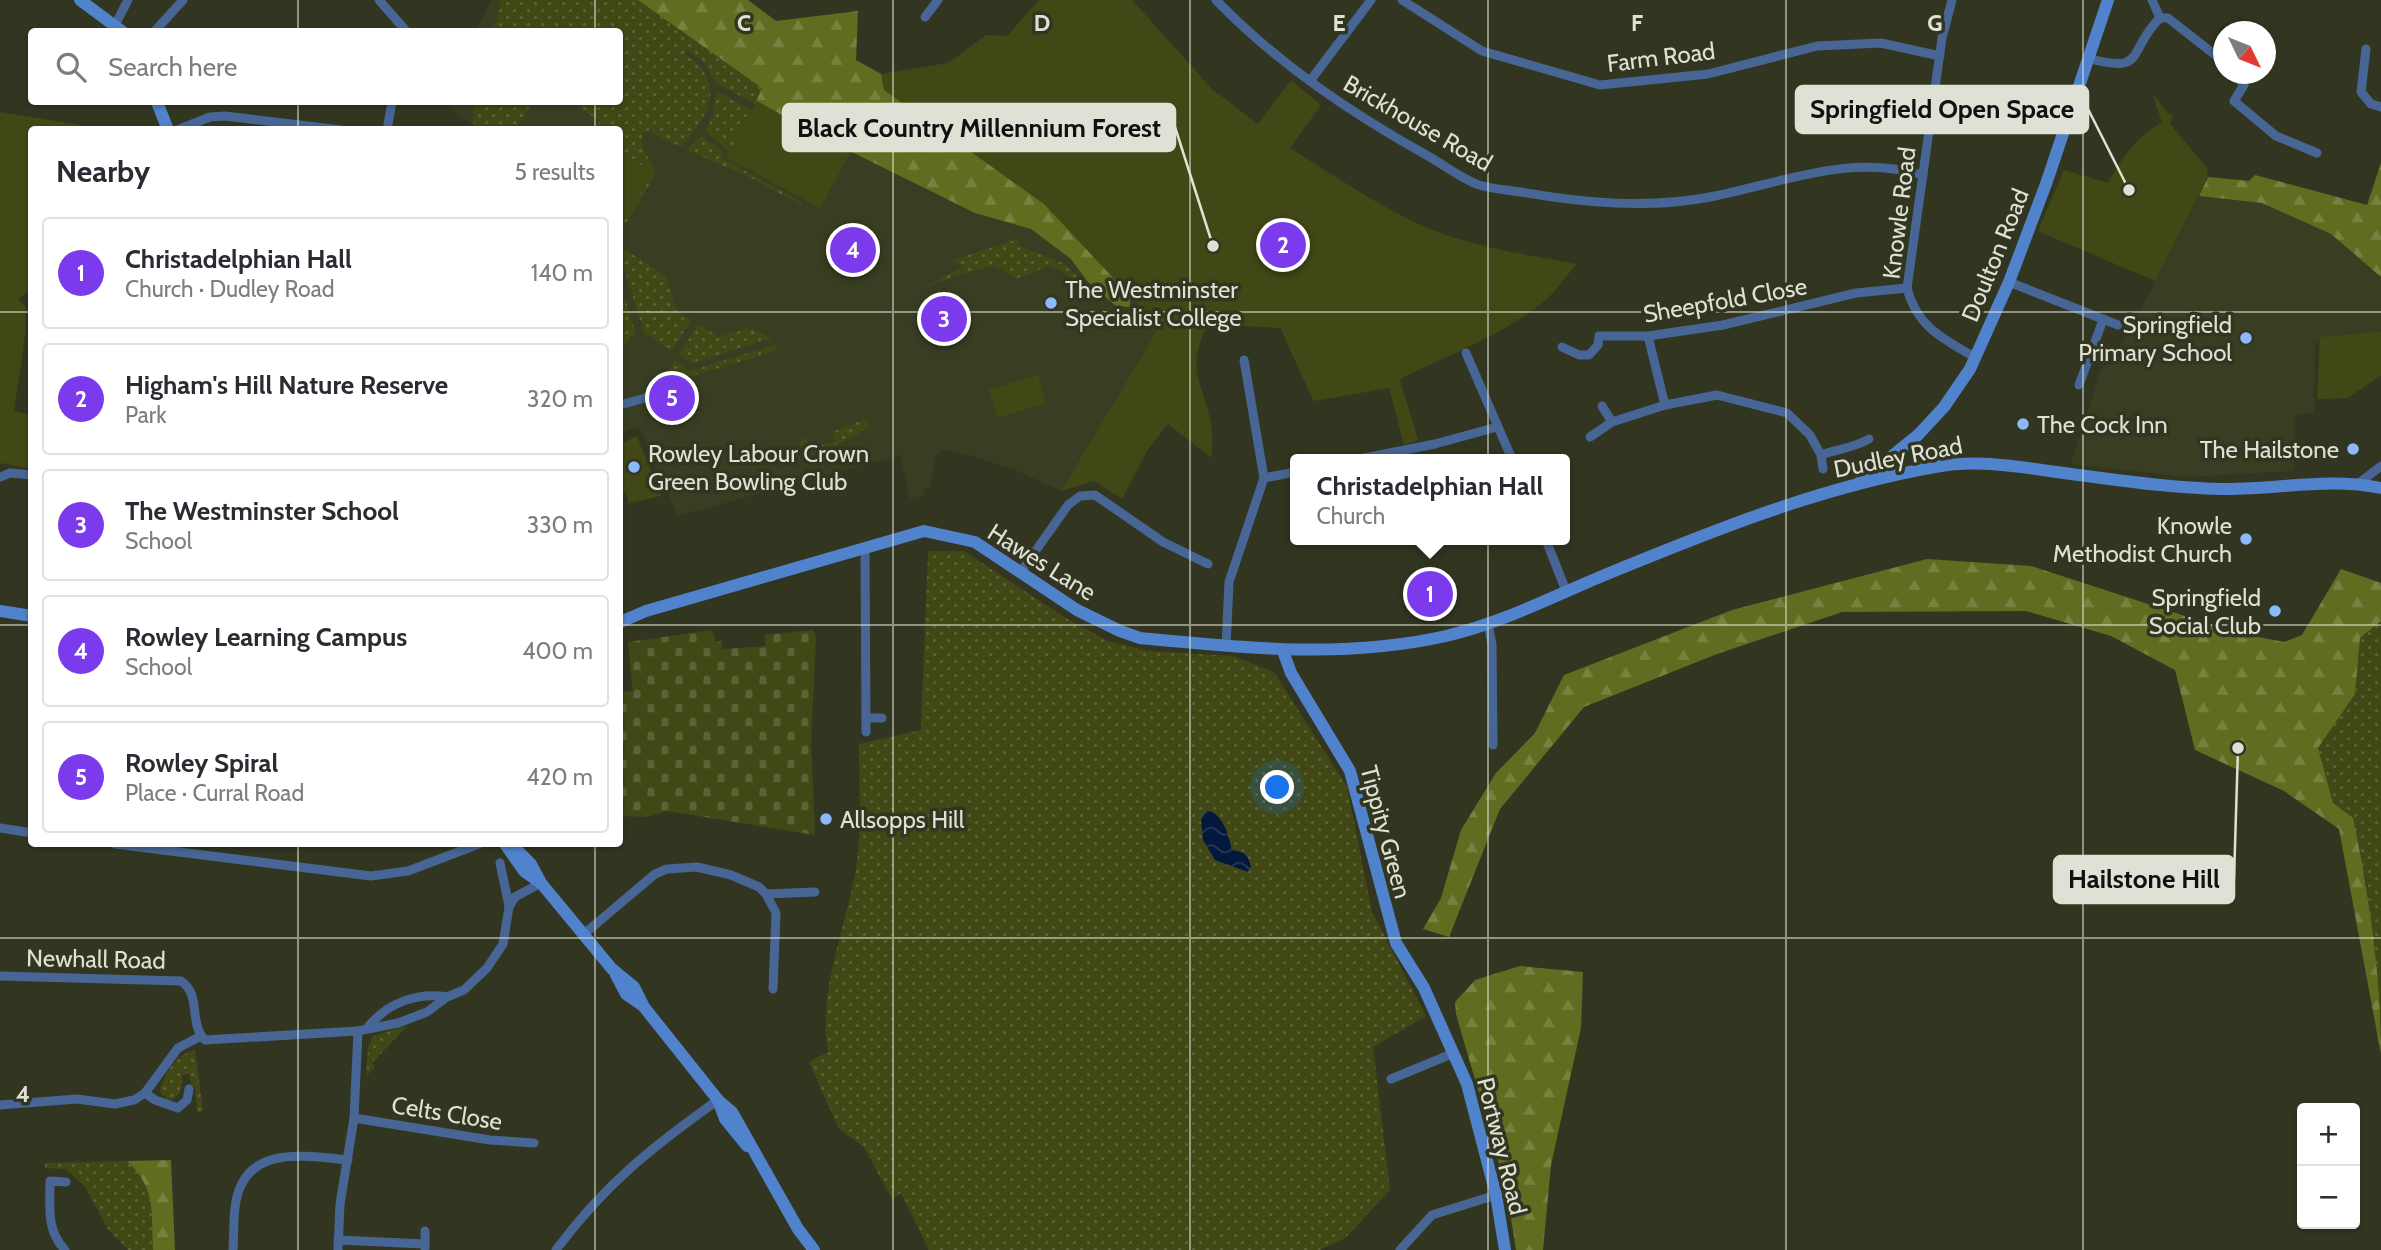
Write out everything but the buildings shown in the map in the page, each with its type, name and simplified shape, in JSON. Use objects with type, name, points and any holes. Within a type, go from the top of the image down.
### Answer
[{"type":"street","points":[[80,0],[119,28],[128,0]]},
{"type":"street","points":[[158,28],[183,0]]},
{"type":"street","points":[[379,0],[404,28]]},
{"type":"street","points":[[925,17],[938,0]]},
{"type":"street","name":"Brickhouse Road","points":[[1216,0],[1244,29],[1310,81],[1395,138],[1478,185],[1573,201],[1618,204],[1709,197],[1792,177],[1864,165],[1902,169],[1923,175]]},
{"type":"street","points":[[1310,81],[1371,0]]},
{"type":"street","name":"Farm Road","points":[[1402,0],[1482,51],[1600,85],[1708,74],[1817,46],[1881,43],[1940,56]]},
{"type":"street","name":"Knowle Road","points":[[1952,0],[1940,56],[1907,289],[1911,304],[1923,324],[1933,334],[1976,358]]},
{"type":"street","name":"Doulton Road","points":[[1856,485],[1918,435],[1961,385],[1976,358],[2010,282],[2108,0]]},
{"type":"street","points":[[2152,0],[2160,18]]},
{"type":"street","points":[[2087,58],[2112,65],[2126,65],[2160,18]]},
{"type":"street","points":[[2160,18],[2168,18],[2213,53]]},
{"type":"street","points":[[2366,49],[2361,92],[2371,104],[2381,107]]},
{"type":"street","points":[[2243,84],[2234,100],[2276,136],[2317,153]]},
{"type":"street","points":[[158,105],[166,126]]},
{"type":"street","points":[[388,126],[391,105]]},
{"type":"street","points":[[187,126],[210,117],[225,116],[308,126]]},
{"type":"street","points":[[2010,282],[2118,326]]},
{"type":"street","name":"Sheepfold Close","points":[[1562,347],[1578,355],[1589,355],[1598,345],[1600,336],[1648,336],[1723,325],[1856,293],[1907,289]]},
{"type":"street","points":[[2079,385],[2103,320]]},
{"type":"street","points":[[1648,336],[1665,405]]},
{"type":"street","points":[[1466,353],[1510,454]]},
{"type":"street","points":[[1226,647],[1229,582],[1264,478],[1244,360]]},
{"type":"street","points":[[1590,437],[1612,422],[1665,405],[1717,395],[1787,414],[1805,427],[1821,456],[1823,469]]},
{"type":"street","points":[[623,404],[652,396]]},
{"type":"street","points":[[1602,407],[1612,422]]},
{"type":"street","points":[[1384,454],[1497,427]]},
{"type":"street","points":[[1821,456],[1839,448],[1855,447],[1869,439]]},
{"type":"street","name":"Dudley Road","points":[[1283,651],[1391,646],[1488,624],[1769,509],[1936,466],[1986,462],[2221,489],[2359,483],[2381,488]]},
{"type":"street","points":[[2359,483],[2381,466]]},
{"type":"street","points":[[0,477],[10,473],[28,475]]},
{"type":"street","points":[[1264,478],[1290,473]]},
{"type":"street","points":[[1020,573],[1068,505],[1087,495],[1095,495],[1163,542],[1208,564]]},
{"type":"street","name":"Hawes Lane","points":[[623,621],[646,611],[925,531],[975,542],[1077,610],[1140,638],[1283,651]]},
{"type":"street","points":[[1548,545],[1566,591]]},
{"type":"street","points":[[865,549],[866,732]]},
{"type":"street","points":[[0,611],[28,615]]},
{"type":"street","points":[[1488,624],[1492,645],[1493,745]]},
{"type":"street","name":"Tippity Green","points":[[1283,651],[1291,673],[1350,771],[1396,943],[1424,988]]},
{"type":"street","points":[[866,719],[882,718]]},
{"type":"street","points":[[0,828],[28,832]]},
{"type":"street","points":[[139,847],[371,876],[408,871],[471,847]]},
{"type":"street","points":[[507,847],[524,871],[541,883]]},
{"type":"street","points":[[514,847],[531,864],[541,883],[612,969],[626,994],[644,1007],[718,1100],[732,1112],[798,1229],[814,1250]]},
{"type":"street","points":[[368,1027],[381,1027],[414,1017],[476,980],[496,957],[503,944],[509,907],[500,863]]},
{"type":"street","points":[[583,934],[655,874],[667,869],[697,867],[731,876],[759,887],[776,913],[773,989]]},
{"type":"street","points":[[509,907],[515,897],[541,883]]},
{"type":"street","points":[[766,894],[815,892]]},
{"type":"street","name":"Newhall Road","points":[[0,976],[174,979],[188,986],[201,1037]]},
{"type":"street","name":"Portway Road","points":[[1424,988],[1454,1053],[1474,1107],[1496,1195],[1505,1250]]},
{"type":"street","points":[[0,1105],[76,1099],[124,1103],[145,1093],[178,1048],[201,1037],[205,1040],[358,1031],[368,1027],[388,1008],[402,1002],[430,995],[447,997]]},
{"type":"street","points":[[358,1031],[354,1118],[340,1204],[338,1245],[425,1247],[425,1231]]},
{"type":"street","name":"Portway Road","points":[[1391,1079],[1454,1053]]},
{"type":"street","points":[[145,1093],[161,1103],[178,1108],[187,1100],[189,1089]]},
{"type":"street","points":[[556,1250],[598,1196],[622,1172],[718,1100]]},
{"type":"street","name":"Celts Close","points":[[354,1118],[490,1140],[534,1143]]},
{"type":"street","points":[[233,1250],[235,1202],[245,1178],[253,1169],[265,1161],[293,1155],[348,1160]]},
{"type":"street","points":[[65,1250],[54,1239],[50,1213],[50,1181],[66,1182]]},
{"type":"street","points":[[1399,1250],[1432,1215],[1496,1195]]},
{"type":"street","points":[[798,1229],[805,1250]]},
{"type":"shaded area","points":[[491,0],[638,0],[763,88],[1044,204],[1159,327],[1061,491],[1015,470],[952,450],[942,451],[936,456],[930,487],[923,489],[924,494],[910,499],[900,455],[678,516],[639,426],[623,433],[623,126],[475,126],[446,105],[623,105],[623,28],[477,28]]},
{"type":"shaded area","name":"Springfield Primary School","points":[[2199,196],[2262,203],[2331,234],[2381,277],[2381,336],[2315,343],[2314,412],[2295,415],[2294,471],[2185,477],[2071,464],[2100,373],[2132,327]]},
{"type":"green space","points":[[500,0],[638,0],[763,88],[755,104],[715,82],[704,63],[687,49],[685,54],[698,65],[710,88],[706,112],[681,147],[649,132],[643,133],[642,144],[655,175],[623,228],[623,221],[653,173],[623,153],[623,126],[597,126],[600,121],[575,105],[623,105],[623,28],[478,28],[492,27],[497,22]]},
{"type":"green space","points":[[638,0],[748,0],[776,21],[858,11],[856,60],[881,74],[1207,111],[1314,401],[1281,328],[1177,319],[1130,295],[1130,307],[1116,306],[1087,281],[1071,259],[1031,229],[975,213],[755,104],[762,88]]},
{"type":"green space","points":[[1039,0],[1132,0],[1212,89],[1258,124],[1291,80],[1321,105],[1290,148],[1358,191],[1412,221],[1448,236],[1577,264],[1547,298],[1520,319],[1487,338],[1400,379],[1418,440],[1404,445],[1389,388],[1314,401],[1281,328],[1208,324],[1201,339],[1196,363],[1211,424],[1212,458],[1168,424],[1147,451],[1122,499],[1094,481],[1061,491],[1159,327],[1044,204],[884,90],[881,74],[948,63],[986,35],[1007,36]]},
{"type":"green space","points":[[716,91],[752,111],[729,152],[705,130],[713,117]]},
{"type":"green space","points":[[2153,96],[2173,116],[2170,124],[2207,168],[2208,177],[2155,281],[2038,231],[2064,170],[2108,183],[2130,149],[2162,122]]},
{"type":"green space","points":[[757,101],[850,153],[820,208],[726,157]]},
{"type":"green space","points":[[474,105],[531,105],[517,126],[473,126]]},
{"type":"green space","points":[[0,112],[80,125],[28,126],[28,292],[18,299],[26,307],[26,330],[14,411],[28,414],[28,468],[0,463]]},
{"type":"green space","points":[[701,136],[721,150],[722,158],[803,203],[801,205],[749,177],[687,150]]},
{"type":"green space","points":[[623,153],[653,173],[623,221]]},
{"type":"green space","points":[[2381,163],[2381,277],[2331,234],[2262,203],[2199,196],[2208,177],[2249,181],[2255,175],[2367,205]]},
{"type":"green space","points":[[1018,239],[1019,246],[1063,263],[1079,278],[1075,281],[1064,272],[1049,266],[1017,279],[993,265],[923,287],[964,267],[953,260]]},
{"type":"green space","points":[[623,248],[666,276],[676,310],[691,320],[672,351],[644,333],[623,264]]},
{"type":"green space","points":[[623,292],[636,335],[630,337],[623,348]]},
{"type":"green space","points":[[698,324],[719,337],[747,328],[772,338],[692,363],[679,355]]},
{"type":"green space","points":[[2381,332],[2381,375],[2348,398],[2317,399],[2320,337]]},
{"type":"green space","points":[[778,344],[773,352],[674,381],[664,376],[675,361],[690,371]]},
{"type":"green space","points":[[1038,375],[1046,403],[997,418],[989,390]]},
{"type":"green space","points":[[865,419],[870,424],[867,428],[850,438],[816,451],[802,451],[800,443],[806,437],[810,449],[835,441],[832,432]]},
{"type":"green space","name":"Rowley Labour Crown Green Bowling Club","points":[[637,436],[661,496],[629,503],[623,492],[623,443]]},
{"type":"green space","points":[[928,551],[964,551],[1069,620],[1108,641],[1147,651],[1233,656],[1274,672],[1347,787],[1372,912],[1426,1016],[1373,1047],[1390,1190],[1345,1238],[1319,1250],[929,1250],[901,1193],[892,1199],[864,1147],[839,1129],[809,1062],[828,1052],[826,1028],[830,981],[859,848],[859,744],[921,730]]},
{"type":"green space","points":[[1927,559],[2031,566],[2237,633],[2284,642],[2302,635],[2341,569],[2381,583],[2381,621],[2360,638],[2355,694],[2318,748],[2333,803],[2353,818],[2373,935],[2381,1054],[2339,829],[2284,791],[2195,750],[2175,670],[2111,636],[2026,611],[1842,612],[1717,654],[1584,707],[1500,809],[1449,937],[1423,929],[1441,898],[1461,830],[1496,773],[1535,733],[1564,675],[1732,610]]},
{"type":"green space","points":[[2381,621],[2381,1021],[2366,879],[2333,803],[2318,748],[2355,694],[2360,638]]},
{"type":"green space","points":[[712,630],[716,642],[721,641],[723,649],[766,646],[764,635],[813,630],[816,637],[811,743],[815,835],[667,811],[646,817],[623,816],[623,692],[633,691],[628,642]]},
{"type":"green space","points":[[1520,966],[1583,972],[1581,1028],[1551,1165],[1543,1250],[1516,1250],[1498,1160],[1456,1014],[1455,1002],[1475,980]]},
{"type":"green space","points":[[408,1025],[372,1063],[375,1067],[366,1076],[368,1047],[373,1036]]},
{"type":"green space","points":[[195,1050],[203,1111],[197,1112],[195,1087],[191,1086],[189,1074],[182,1075],[181,1088],[178,1095],[172,1099],[167,1100],[160,1092],[164,1079],[177,1060]]},
{"type":"green space","points":[[171,1160],[175,1250],[153,1250],[152,1213],[148,1191],[137,1171],[127,1161]]},
{"type":"green space","points":[[127,1161],[144,1181],[148,1191],[152,1213],[153,1250],[128,1250],[107,1228],[86,1188],[66,1169],[45,1168],[45,1163]]},
{"type":"water","points":[[1207,810],[1218,816],[1227,832],[1232,850],[1247,856],[1251,867],[1248,872],[1215,860],[1203,840],[1201,820]]},
{"type":"place","name":"Springfield Open Space","points":[[2129,190]]},
{"type":"place","name":"Higham's Hill Nature Reserve","points":[[1283,245]]},
{"type":"place","name":"Black Country Millennium Forest","points":[[1213,246]]},
{"type":"place","name":"Rowley Learning Campus","points":[[853,250]]},
{"type":"place","name":"The Westminster Specialist College","points":[[1051,303]]},
{"type":"place","name":"The Westminster School","points":[[944,319]]},
{"type":"place","name":"Springfield Primary School","points":[[2246,338]]},
{"type":"place","name":"Rowley Spiral","points":[[672,398]]},
{"type":"place","name":"The Cock Inn","points":[[2023,424]]},
{"type":"place","name":"The Hailstone","points":[[2353,449]]},
{"type":"place","name":"Rowley Labour Crown Green Bowling Club","points":[[634,467]]},
{"type":"place","name":"Knowle Methodist Church","points":[[2246,539]]},
{"type":"place","name":"Christadelphian Hall","points":[[1430,594]]},
{"type":"place","name":"Springfield Social Club","points":[[2275,611]]},
{"type":"place","name":"Hailstone Hill","points":[[2238,748]]},
{"type":"place","name":"Allsopps Hill","points":[[826,819]]}]
